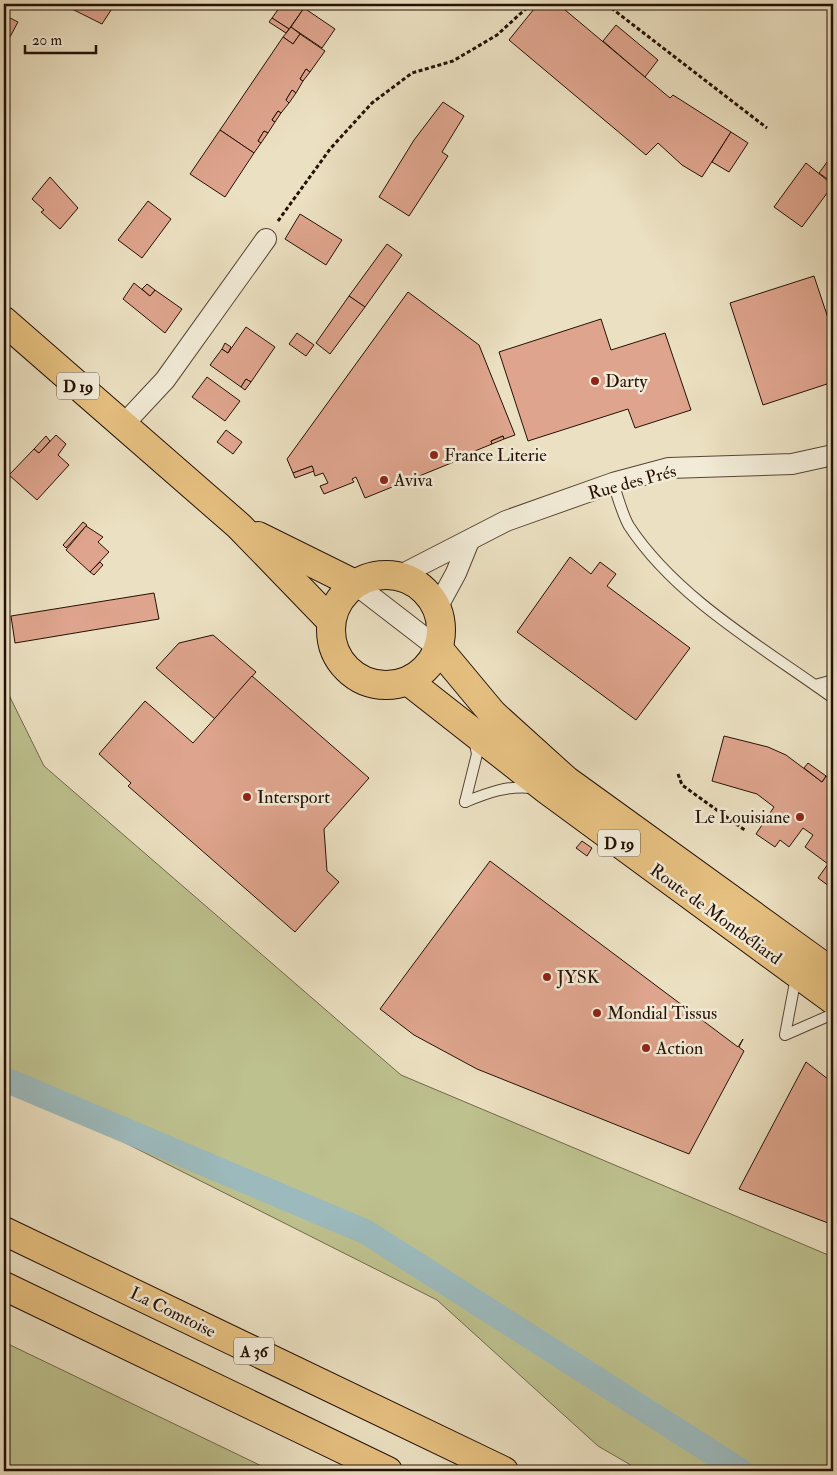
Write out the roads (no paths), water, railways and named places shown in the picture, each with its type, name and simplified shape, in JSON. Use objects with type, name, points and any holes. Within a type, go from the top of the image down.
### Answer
[{"type":"main road","name":"D 19","points":[[4,321],[239,526],[331,621]]},
{"type":"main road","name":"D 19","points":[[239,526],[355,584]]},
{"type":"main road","points":[[376,576],[399,576],[415,583],[428,594],[437,608],[441,621],[438,648],[431,662],[421,673],[408,681],[392,686],[374,685],[358,679],[345,668],[336,654],[331,638],[331,621],[336,607],[344,594],[355,584],[376,576]]},
{"type":"main road","name":"Route de Montbéliard","points":[[438,648],[493,714],[566,780],[833,973]]},
{"type":"main road","name":"Route de Montbéliard","points":[[408,681],[547,790],[833,1000]]},
{"type":"main road","name":"La Comtoise","points":[[4,1231],[504,1471]]},
{"type":"main road","points":[[4,1286],[388,1471]]},
{"type":"street","points":[[123,425],[165,380],[266,239]]},
{"type":"street","name":"Rue des Prés","points":[[399,576],[506,521],[614,483],[670,468],[792,464],[833,455]]},
{"type":"street","points":[[437,608],[456,573],[470,541]]},
{"type":"street","points":[[355,584],[438,648]]},
{"type":"lane","points":[[614,483],[628,525],[649,552],[699,602],[833,698]]},
{"type":"lane","points":[[815,685],[833,680]]},
{"type":"lane","points":[[472,731],[477,754],[465,802],[489,792],[518,786],[547,790]]},
{"type":"lane","points":[[797,973],[785,1034],[833,1014]]},
{"type":"waterway","points":[[4,1079],[366,1232],[741,1471]]},
{"type":"place","name":"Darty","points":[[595,381]]},
{"type":"place","name":"France Literie","points":[[434,455]]},
{"type":"place","name":"Aviva","points":[[384,480]]},
{"type":"place","name":"Intersport","points":[[247,797]]},
{"type":"place","name":"Le Louisiane","points":[[800,817]]},
{"type":"place","name":"JYSK","points":[[547,977]]},
{"type":"place","name":"Mondial Tissus","points":[[597,1013]]},
{"type":"place","name":"Action","points":[[646,1048]]}]
